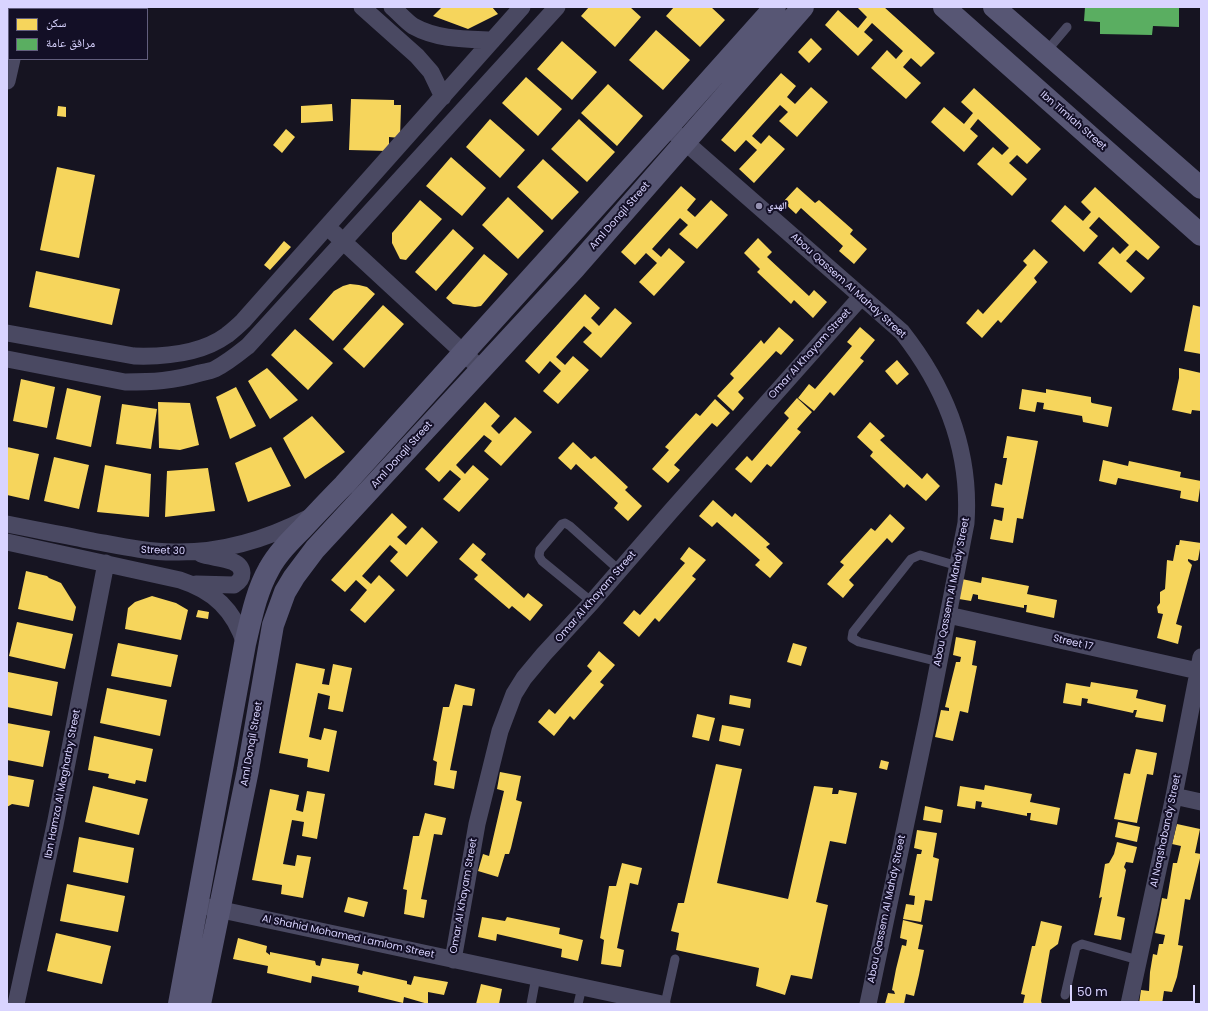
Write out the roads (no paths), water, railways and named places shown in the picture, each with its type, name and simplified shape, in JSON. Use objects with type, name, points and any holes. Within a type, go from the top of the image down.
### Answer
[{"type":"street","points":[[362,7],[417,56],[431,72],[442,97]]},
{"type":"street","points":[[392,7],[413,26],[432,34],[450,38],[493,40]]},
{"type":"street","points":[[7,333],[134,356],[155,357],[202,348],[226,336],[243,321],[522,7]]},
{"type":"street","points":[[7,359],[124,382],[168,381],[215,369],[248,346],[556,7]]},
{"type":"street","points":[[179,1004],[245,644],[251,618],[269,568],[282,550],[349,479],[775,7]]},
{"type":"street","name":"Aml Donqil Street","points":[[200,1004],[248,770],[272,631],[278,608],[294,577],[311,554],[574,269],[803,7]]},
{"type":"street","name":"Ibn Timiah Street","points":[[944,7],[1201,235]]},
{"type":"street","points":[[994,7],[1201,188]]},
{"type":"street","points":[[7,81],[12,60]]},
{"type":"street","name":"Abou Qassem Al Mahdy Street","points":[[668,127],[902,332],[913,346],[939,388],[951,416],[961,448],[968,505],[966,523],[939,662],[868,1004]]},
{"type":"street","points":[[327,226],[481,369]]},
{"type":"street","name":"Omar Al Khayam Street","points":[[453,960],[477,824],[500,731],[514,694],[524,678],[861,297]]},
{"type":"street","name":"Street 30","points":[[7,524],[136,549],[176,552],[221,548],[262,538],[316,514]]},
{"type":"street","name":"Street 30","points":[[7,542],[194,584],[214,596],[230,613],[237,623],[245,644]]},
{"type":"street","points":[[194,584],[234,585],[241,579],[242,574],[241,569],[234,561],[211,558],[195,551]]},
{"type":"street","name":"Ibn Hamza Al Magharby Street","points":[[16,1004],[55,825],[106,564]]},
{"type":"street","name":"Street 17","points":[[948,615],[1200,664]]},
{"type":"street","name":"Al Naqshabandy Street","points":[[1129,1004],[1174,796],[1200,664]]},
{"type":"street","points":[[1174,796],[1201,802]]},
{"type":"street","name":"Al Shahid Mohamed Lamlom Street","points":[[198,905],[662,1004]]},
{"type":"lane","points":[[1045,53],[1067,27]]},
{"type":"lane","points":[[592,602],[542,561],[539,556],[540,550],[562,524],[565,523],[619,570]]},
{"type":"lane","points":[[939,662],[859,642],[852,638],[852,632],[915,556],[920,555],[958,566]]},
{"type":"lane","points":[[1065,995],[1076,947],[1078,945],[1082,944],[1138,960]]},
{"type":"lane","points":[[665,1004],[675,959]]},
{"type":"lane","points":[[531,1004],[536,977]]},
{"type":"lane","points":[[578,1004],[582,987]]},
{"type":"place","name":"الهدي","points":[[759,206]]}]
